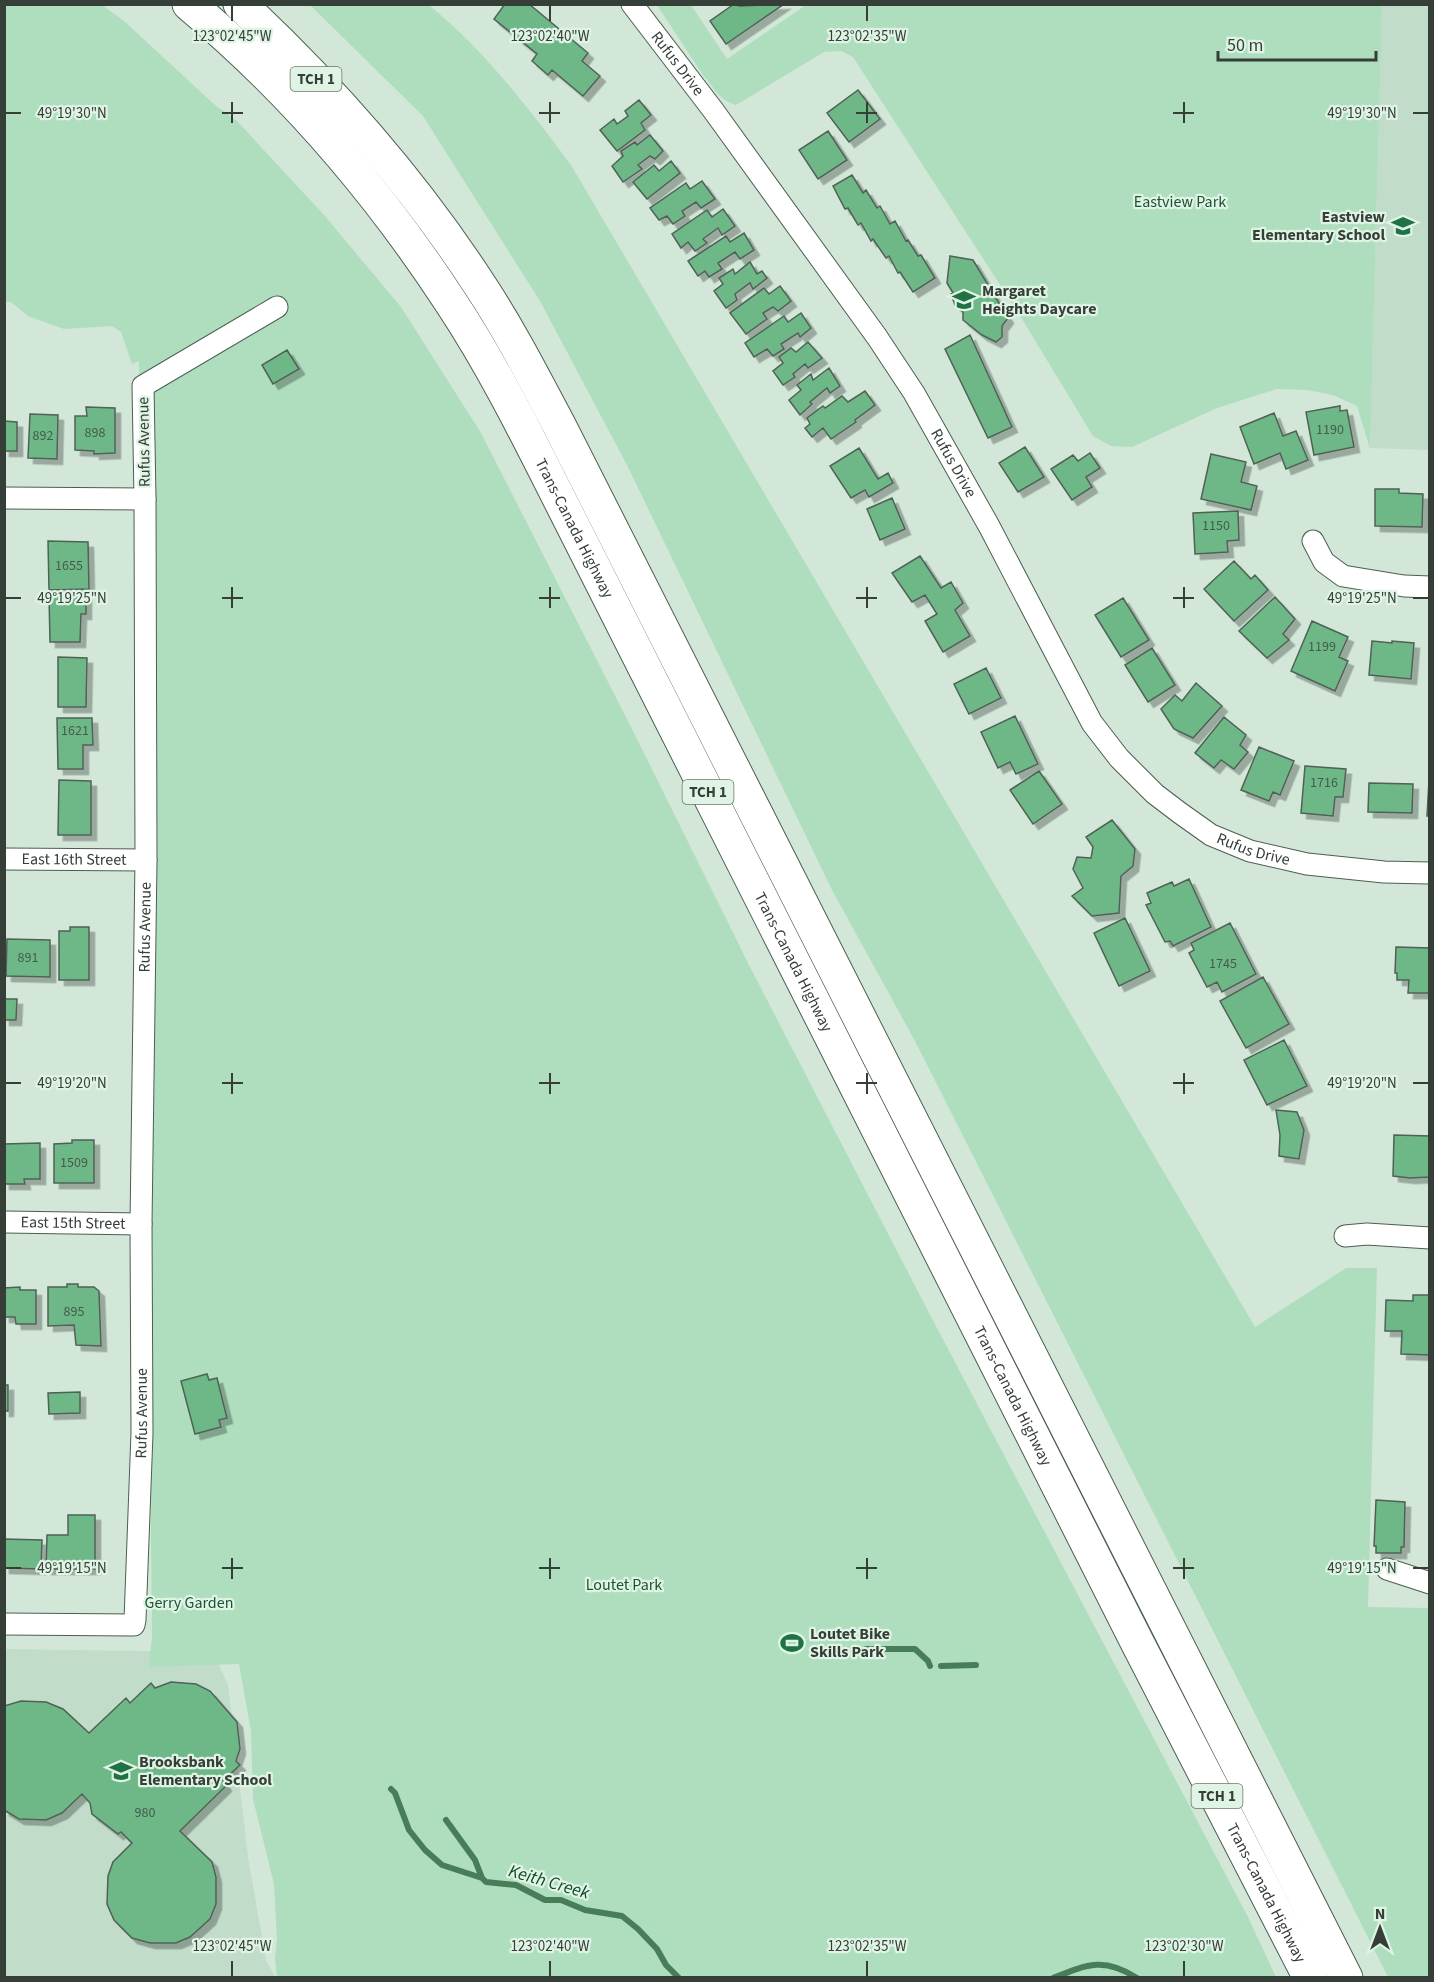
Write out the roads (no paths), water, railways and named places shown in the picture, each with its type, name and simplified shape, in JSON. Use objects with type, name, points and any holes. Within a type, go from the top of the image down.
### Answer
[{"type":"highway","name":"Trans-Canada Highway","points":[[189,4],[263,71],[362,179],[409,241],[453,305],[493,371],[1304,1968]]},
{"type":"highway","name":"Trans-Canada Highway","points":[[240,4],[334,98],[387,158],[481,288],[521,355],[564,435],[1346,1977]]},
{"type":"street","name":"Rufus Drive","points":[[632,4],[713,110],[877,337],[914,393],[989,526],[1092,723],[1119,758],[1155,794],[1211,836],[1250,851],[1307,864],[1384,872],[1430,873]]},
{"type":"street","name":"Rufus Avenue","points":[[4,1624],[134,1625],[142,1433],[141,1224],[146,860],[143,386],[277,307]]},
{"type":"street","points":[[4,498],[145,499]]},
{"type":"street","points":[[1313,541],[1324,562],[1342,576],[1404,586],[1430,587]]},
{"type":"street","name":"East 16th Street","points":[[4,859],[146,860]]},
{"type":"street","name":"East 15th Street","points":[[4,1222],[141,1224]]},
{"type":"street","points":[[1345,1236],[1367,1234],[1430,1238]]},
{"type":"street","points":[[1387,1569],[1430,1583]]},
{"type":"waterway","points":[[866,1649],[915,1649],[928,1661],[930,1666]]},
{"type":"waterway","points":[[941,1666],[976,1665]]},
{"type":"waterway","name":"Keith Creek","points":[[391,1789],[395,1793],[409,1830],[425,1850],[442,1865],[482,1878],[486,1882],[516,1885],[545,1900],[561,1900],[585,1910],[622,1916],[657,1949],[666,1965],[679,1978]]},
{"type":"waterway","points":[[446,1820],[475,1860],[482,1878]]},
{"type":"waterway","name":"Keith Creek","points":[[1053,1978],[1076,1969],[1096,1965],[1115,1967],[1137,1978]]},
{"type":"place","name":"Eastview Elementary School","points":[[1403,226]]},
{"type":"place","name":"Margaret Heights Daycare","points":[[964,300]]},
{"type":"place","name":"Loutet Bike Skills Park","points":[[792,1643]]},
{"type":"place","name":"Brooksbank Elementary School","points":[[121,1771]]},
{"type":"park label","name":"Eastview Park","points":[[1180,202]]},
{"type":"park label","name":"Loutet Park","points":[[624,1585]]},
{"type":"park label","name":"Gerry Garden","points":[[189,1603]]}]
